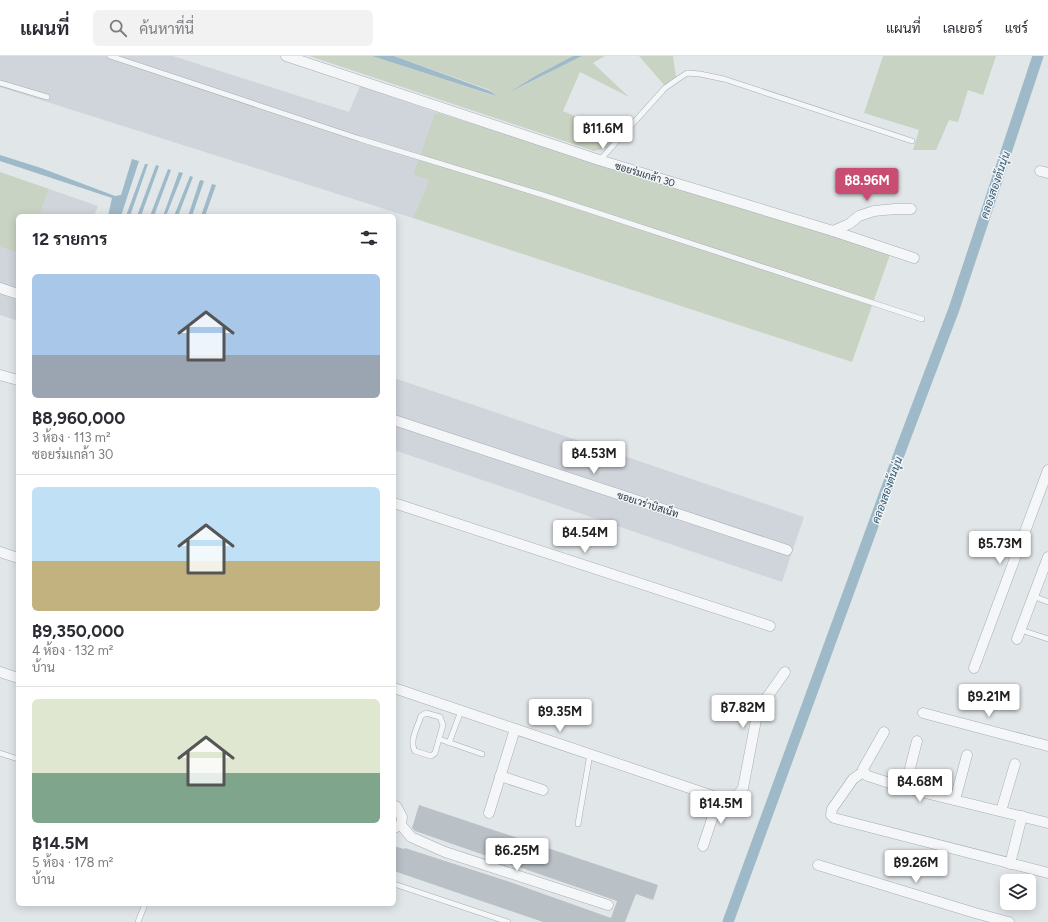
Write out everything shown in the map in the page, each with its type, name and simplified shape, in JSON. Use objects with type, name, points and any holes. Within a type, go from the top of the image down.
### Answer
[{"type":"street","name":"ซอยร่มเกล้า 30","points":[[286,56],[599,160],[833,231],[914,258]]},
{"type":"street","points":[[833,231],[849,224],[859,216],[874,211],[911,209]]},
{"type":"street","points":[[0,288],[16,293]]},
{"type":"street","points":[[0,375],[16,379]]},
{"type":"street","name":"ซอยเวร่าบิสเน็ท","points":[[396,421],[788,550]]},
{"type":"street","points":[[974,668],[1048,470]]},
{"type":"street","points":[[396,504],[770,626]]},
{"type":"street","points":[[0,552],[16,557]]},
{"type":"street","points":[[1019,634],[1047,562]]},
{"type":"street","points":[[0,672],[16,677]]},
{"type":"street","points":[[396,689],[719,798],[733,797],[740,794],[743,788],[756,720],[763,703],[785,672]]},
{"type":"street","points":[[924,713],[1048,746]]},
{"type":"street","points":[[489,813],[514,729]]},
{"type":"street","points":[[884,732],[864,766],[863,772],[853,779],[832,809],[831,815],[834,818],[1048,873]]},
{"type":"street","points":[[905,788],[917,740]]},
{"type":"street","points":[[955,800],[967,755]]},
{"type":"street","points":[[1001,811],[1015,764]]},
{"type":"street","points":[[863,772],[872,778],[905,788],[1048,823]]},
{"type":"street","points":[[500,776],[543,790]]},
{"type":"street","points":[[703,846],[719,798]]},
{"type":"street","points":[[396,806],[402,817],[397,827],[411,837],[445,852],[608,905]]},
{"type":"street","points":[[1010,864],[1022,816]]},
{"type":"street","points":[[818,865],[1009,922]]},
{"type":"lane","points":[[110,56],[360,139],[543,195],[922,320]]},
{"type":"lane","points":[[599,160],[665,88],[687,73],[724,79],[912,141]]},
{"type":"lane","points":[[0,83],[47,97]]},
{"type":"lane","points":[[1033,596],[1048,602]]},
{"type":"lane","points":[[1019,634],[1048,639]]},
{"type":"lane","points":[[449,743],[462,711]]},
{"type":"lane","points":[[423,714],[431,714],[440,717],[442,720],[443,725],[439,739],[435,753],[431,756],[415,751],[413,748],[413,741],[423,714]]},
{"type":"lane","points":[[439,739],[482,754]]},
{"type":"lane","points":[[0,753],[16,758]]},
{"type":"lane","points":[[578,824],[590,754]]},
{"type":"lane","points":[[396,885],[508,922]]},
{"type":"lane","points":[[138,922],[144,906]]},
{"type":"shaded area","points":[[0,56],[173,56],[349,112],[360,86],[435,112],[413,175],[429,180],[413,218],[0,87]]},
{"type":"shaded area","points":[[49,189],[98,206],[95,214],[40,214]]},
{"type":"shaded area","points":[[0,247],[16,252],[16,320],[0,315]]},
{"type":"shaded area","points":[[396,379],[804,517],[782,582],[396,451]]},
{"type":"green space","points":[[309,56],[372,56],[495,96],[490,90],[394,56],[573,56],[537,75],[515,90],[582,56],[605,56],[593,63],[629,97],[580,72],[563,111],[617,135],[610,147],[594,151]]},
{"type":"green space","points":[[639,56],[673,56],[676,77],[665,86]]},
{"type":"green space","points":[[883,56],[996,56],[983,95],[968,90],[958,122],[949,120],[936,150],[913,150],[919,130],[864,113]]},
{"type":"green space","points":[[435,112],[822,233],[891,252],[852,362],[413,218],[429,180],[413,175]]},
{"type":"green space","points":[[0,172],[49,189],[40,214],[16,214],[16,252],[0,247]]},
{"type":"water","points":[[372,56],[394,56],[490,91],[496,96]]},
{"type":"water","points":[[573,56],[582,56],[510,92],[537,75]]},
{"type":"water","points":[[0,155],[41,168],[115,196],[121,195],[132,159],[139,161],[122,214],[108,214],[112,198],[0,161]]},
{"type":"water","points":[[145,164],[148,164],[131,214],[127,214]]},
{"type":"water","points":[[156,165],[159,166],[142,214],[138,214]]},
{"type":"water","points":[[168,169],[171,170],[155,214],[151,214]]},
{"type":"water","points":[[179,172],[183,173],[167,214],[164,214]]},
{"type":"water","points":[[190,176],[193,177],[179,214],[175,214]]},
{"type":"water","points":[[200,180],[204,181],[193,214],[189,214]]},
{"type":"water","points":[[212,184],[216,185],[206,214],[202,214]]},
{"type":"building","points":[[419,805],[658,885],[653,900],[636,894],[625,922],[543,922],[396,872],[396,847],[405,848],[507,881],[611,918],[617,901],[415,831],[412,828]]},
{"type":"waterway","name":"คลองสองต้นนุ่น","points":[[728,922],[901,449],[954,309],[1038,56]]}]
